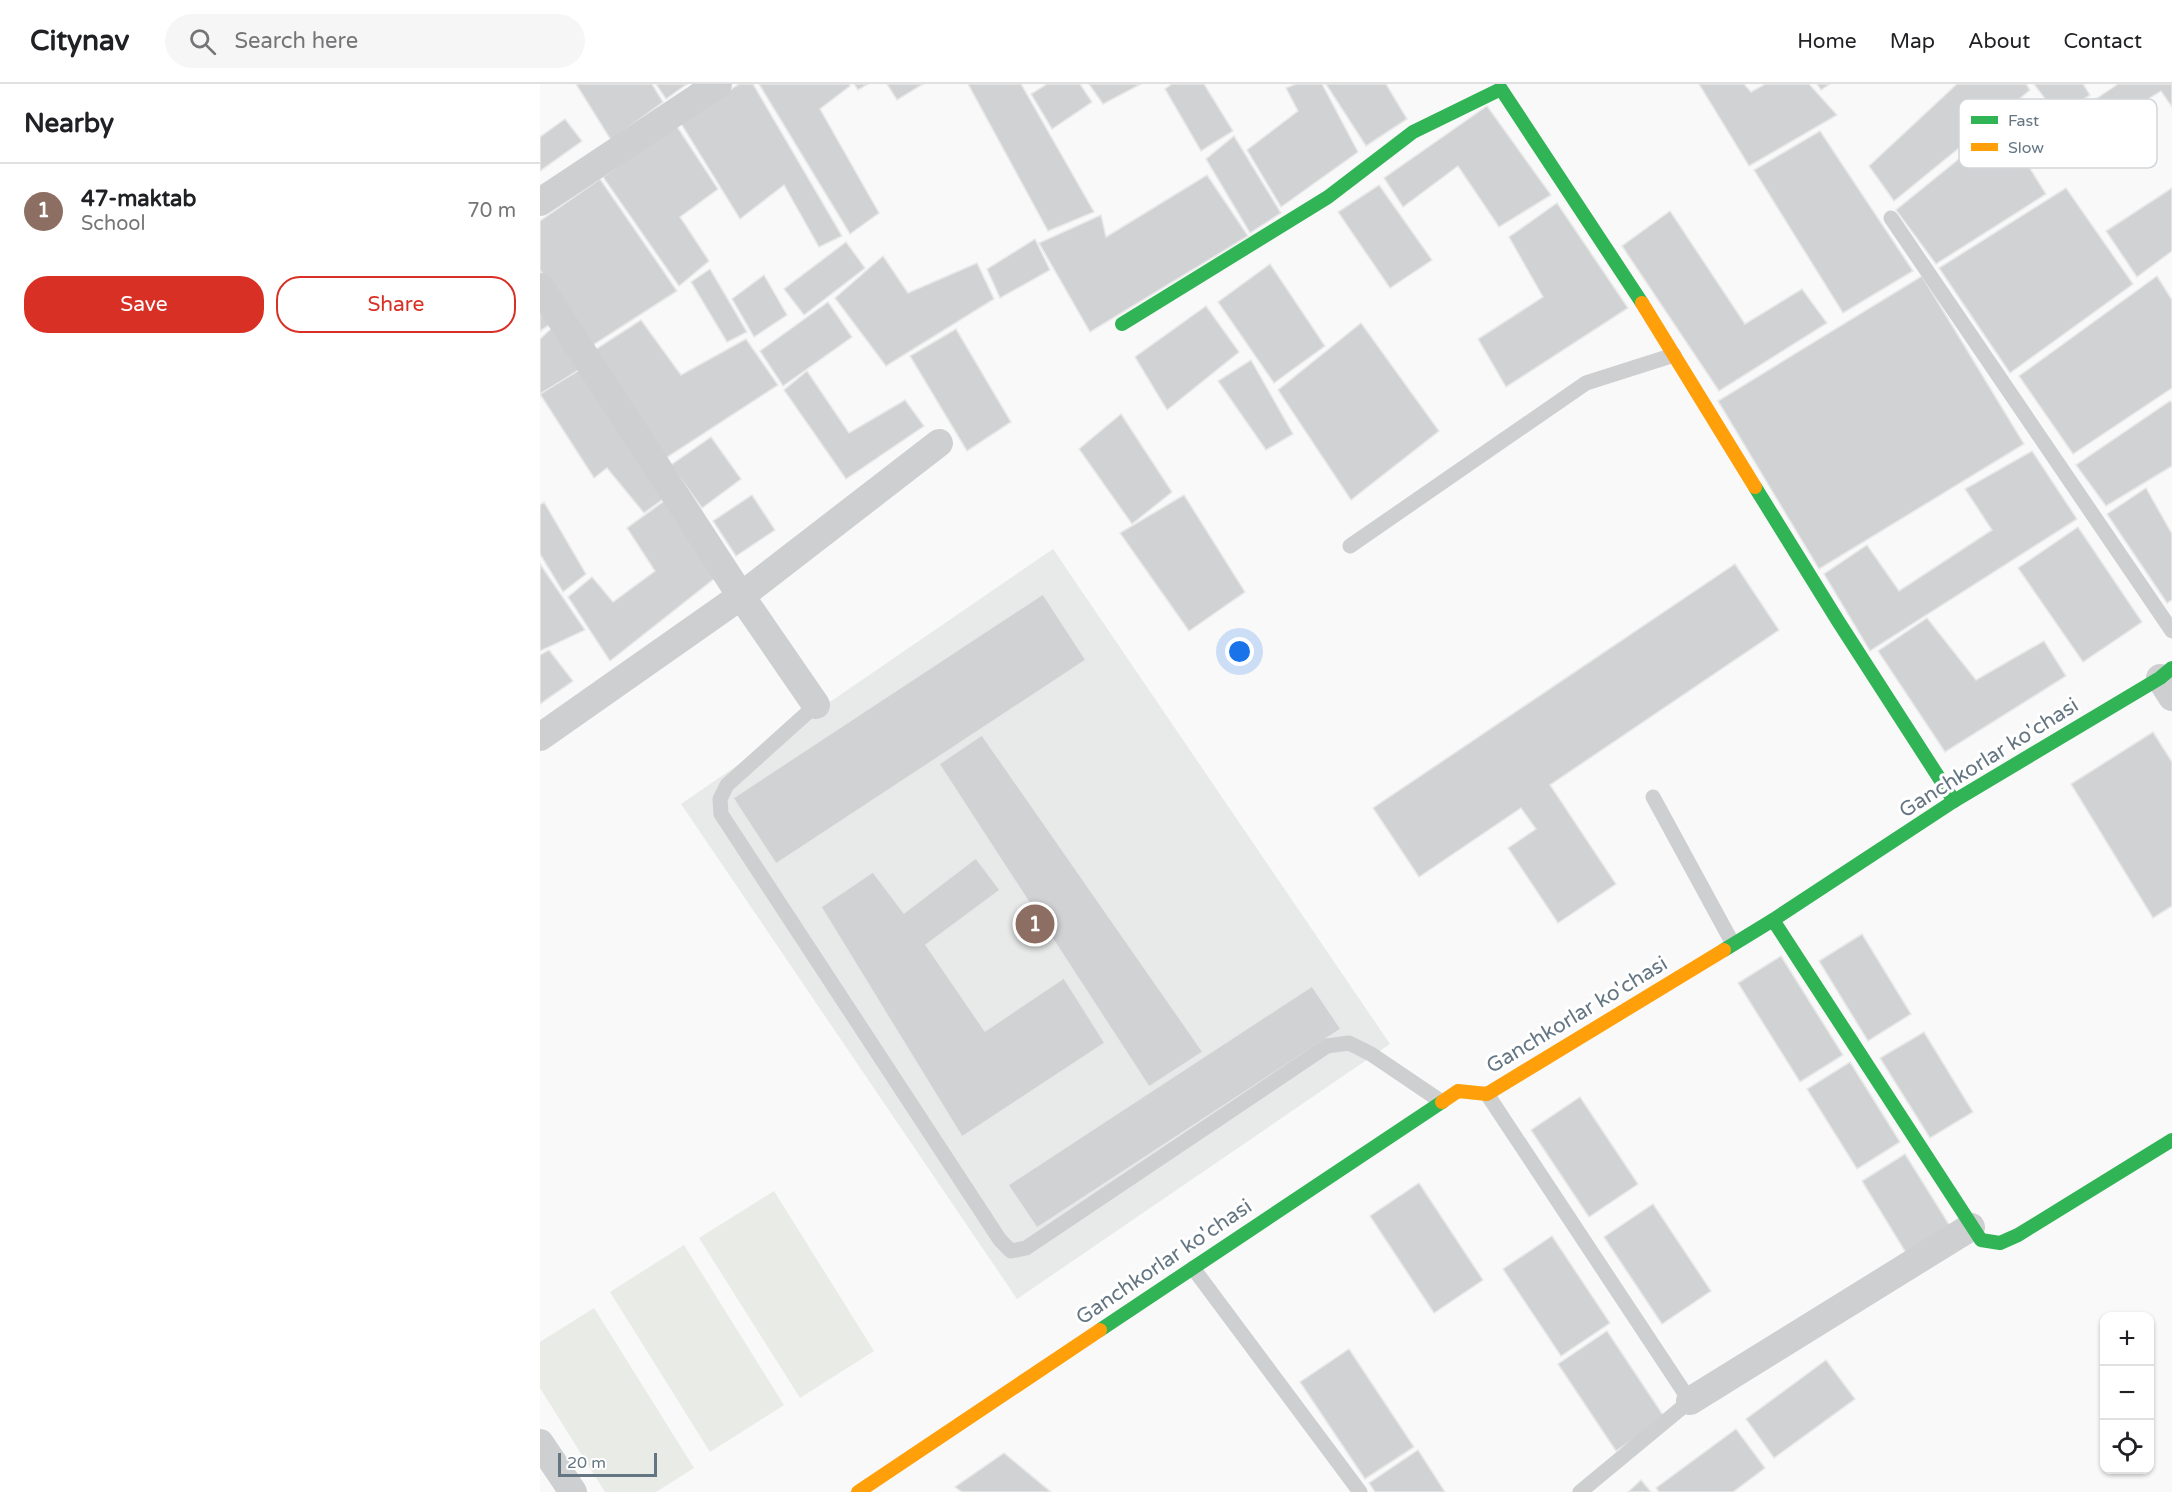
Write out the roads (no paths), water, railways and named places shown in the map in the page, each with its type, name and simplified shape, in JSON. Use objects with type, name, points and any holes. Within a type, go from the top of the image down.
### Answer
[{"type":"street","points":[[540,202],[718,84]]},
{"type":"street","points":[[1122,324],[1328,196],[1413,132],[1501,89],[1674,354],[1802,563],[1954,801]]},
{"type":"street","points":[[540,286],[741,596],[816,705]]},
{"type":"street","points":[[540,737],[741,596],[939,443]]},
{"type":"street","name":"Ganchkorlar ko'chasi","points":[[858,1492],[1458,1091],[1487,1094],[1773,920],[1954,801],[2168,681]]},
{"type":"street","points":[[1773,920],[1981,1240],[2000,1243],[2018,1235],[2172,1140]]},
{"type":"street","points":[[1690,1401],[1971,1227]]},
{"type":"street","points":[[540,1443],[573,1492]]},
{"type":"lane","points":[[1891,218],[2172,631]]},
{"type":"lane","points":[[1350,546],[1586,383],[1674,354]]},
{"type":"lane","points":[[816,705],[727,785],[720,799],[721,814],[993,1230],[1011,1251],[1026,1248],[1327,1046],[1349,1043],[1371,1054],[1442,1102]]},
{"type":"lane","points":[[1653,797],[1733,944]]},
{"type":"lane","points":[[1487,1094],[1690,1401],[1580,1492]]},
{"type":"lane","points":[[1193,1268],[1360,1492]]},
{"type":"place","name":"47-maktab","points":[[1035,924]]}]
